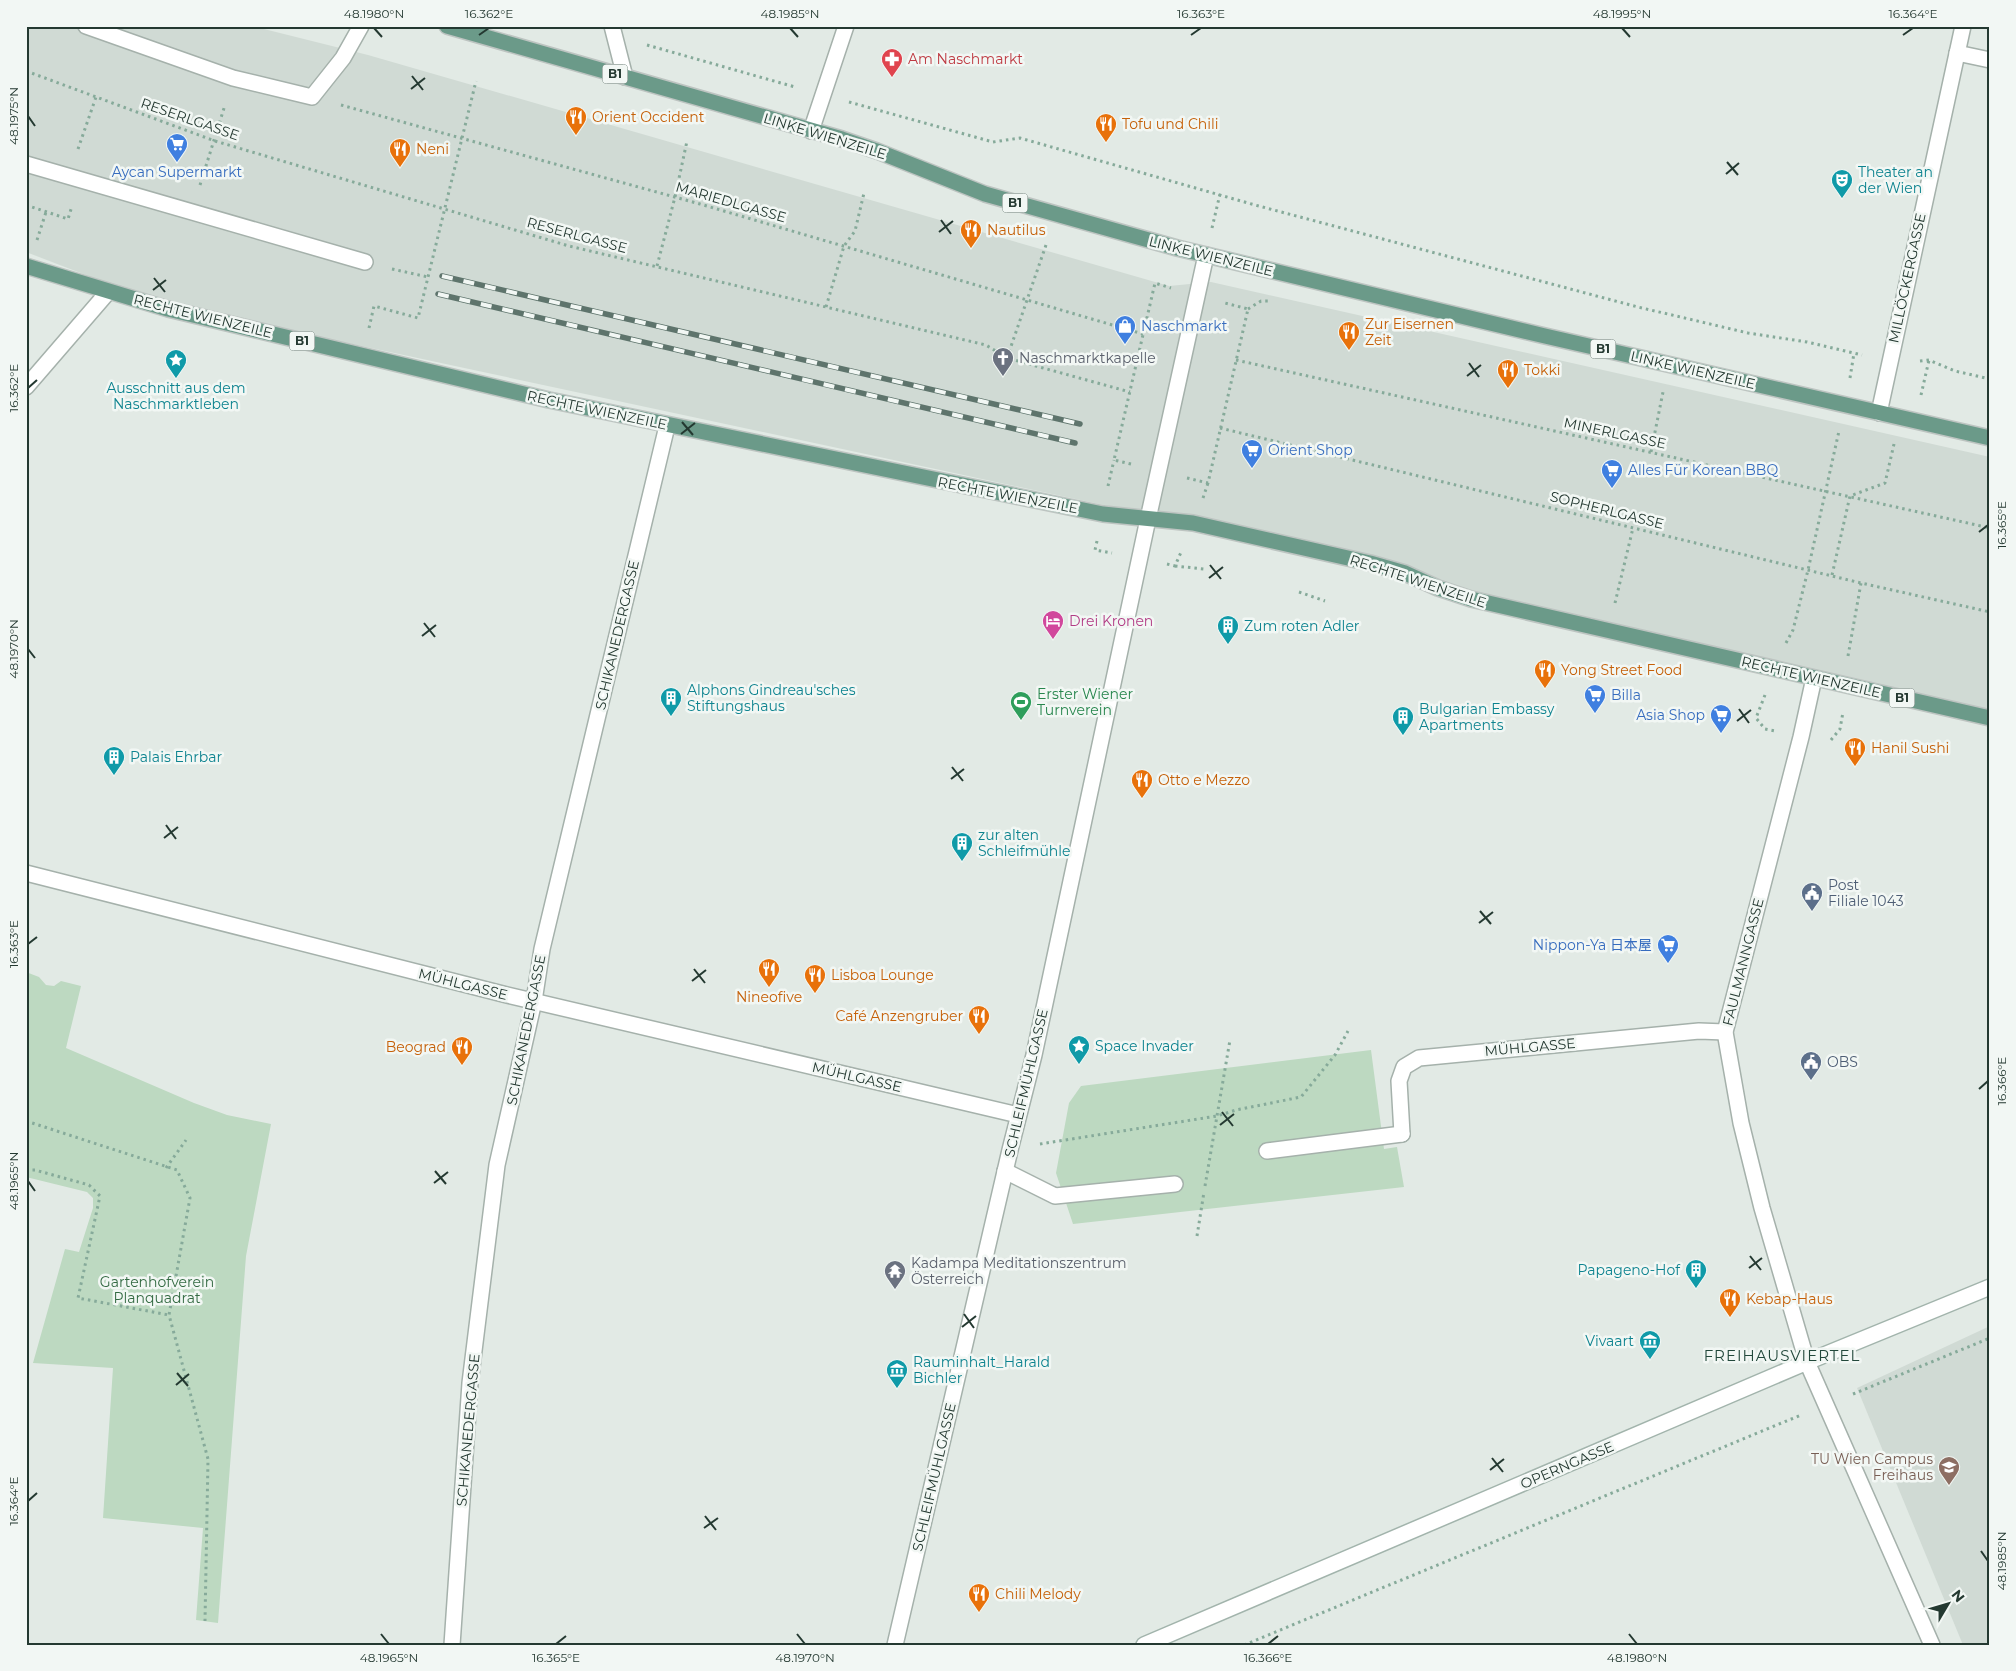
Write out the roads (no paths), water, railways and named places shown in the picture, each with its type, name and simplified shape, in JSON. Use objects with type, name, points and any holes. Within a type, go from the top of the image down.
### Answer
[{"type":"main road","name":"LINKE WIENZEILE","points":[[447,26],[877,151],[985,194],[1206,255],[1990,438]]},
{"type":"main road","name":"RECHTE WIENZEILE","points":[[26,266],[168,309],[549,400],[667,426],[1085,510],[1193,523],[1370,563],[1405,574],[1470,599],[1990,718]]},
{"type":"street","points":[[86,26],[233,78],[312,96],[343,58],[361,26]]},
{"type":"street","points":[[811,131],[846,26]]},
{"type":"street","name":"MILLÖCKERGASSE","points":[[1879,413],[1963,26]]},
{"type":"street","points":[[614,31],[625,77]]},
{"type":"street","points":[[1957,53],[1990,60]]},
{"type":"street","points":[[26,164],[365,262]]},
{"type":"street","name":"SCHLEIFMÜHLGASSE","points":[[895,1645],[1005,1170],[1036,1045],[1206,255]]},
{"type":"street","points":[[26,388],[108,292]]},
{"type":"street","name":"SCHIKANEDERGASSE","points":[[452,1645],[470,1383],[497,1165],[534,1001],[542,949],[667,426]]},
{"type":"street","name":"FAULMANNGASSE","points":[[1814,678],[1801,737],[1725,1032],[1741,1123],[1783,1284],[1808,1362],[1932,1645]]},
{"type":"street","name":"MÜHLGASSE","points":[[26,873],[534,1001],[1018,1116]]},
{"type":"street","name":"MÜHLGASSE","points":[[1267,1151],[1402,1134],[1399,1081],[1404,1067],[1419,1058],[1699,1031],[1725,1032]]},
{"type":"street","points":[[1005,1170],[1055,1196],[1175,1184]]},
{"type":"street","name":"OPERNGASSE","points":[[1144,1645],[1808,1362],[1990,1287]]},
{"type":"railway","points":[[442,276],[1080,424]]},
{"type":"railway","points":[[438,294],[1075,443]]},
{"type":"place","name":"Am Naschmarkt","points":[[892,78]]},
{"type":"place","name":"Orient Occident","points":[[576,136]]},
{"type":"place","name":"Tofu und Chili","points":[[1106,143]]},
{"type":"place","name":"Aycan Supermarkt","points":[[177,163]]},
{"type":"place","name":"Neni","points":[[400,168]]},
{"type":"place","name":"Theater an der Wien","points":[[1842,199]]},
{"type":"place","name":"Nautilus","points":[[971,249]]},
{"type":"place","name":"Naschmarkt","points":[[1125,345]]},
{"type":"place","name":"Zur Eisernen Zeit","points":[[1349,351]]},
{"type":"place","name":"Naschmarktkapelle","points":[[1003,377]]},
{"type":"place","name":"Ausschnitt aus dem Naschmarktleben","points":[[176,379]]},
{"type":"place","name":"Tokki","points":[[1508,389]]},
{"type":"place","name":"Orient Shop","points":[[1252,469]]},
{"type":"place","name":"Alles Für Korean BBQ","points":[[1612,489]]},
{"type":"place","name":"Drei Kronen","points":[[1053,640]]},
{"type":"place","name":"Zum roten Adler","points":[[1228,645]]},
{"type":"place","name":"Yong Street Food","points":[[1545,689]]},
{"type":"place","name":"Billa","points":[[1595,714]]},
{"type":"place","name":"Alphons Gindreau'sches Stiftungshaus","points":[[671,717]]},
{"type":"place","name":"Erster Wiener Turnverein","points":[[1021,721]]},
{"type":"place","name":"Asia Shop","points":[[1721,734]]},
{"type":"place","name":"Bulgarian Embassy Apartments","points":[[1403,736]]},
{"type":"place","name":"Hanil Sushi","points":[[1855,767]]},
{"type":"place","name":"Palais Ehrbar","points":[[114,776]]},
{"type":"place","name":"Otto e Mezzo","points":[[1142,799]]},
{"type":"place","name":"zur alten Schleifmühle","points":[[962,862]]},
{"type":"place","name":"Post Filiale 1043","points":[[1812,912]]},
{"type":"place","name":"Nippon-Ya 日本屋","points":[[1668,964]]},
{"type":"place","name":"Nineofive","points":[[769,988]]},
{"type":"place","name":"Lisboa Lounge","points":[[815,994]]},
{"type":"place","name":"Café Anzengruber","points":[[979,1035]]},
{"type":"place","name":"Space Invader","points":[[1079,1065]]},
{"type":"place","name":"Beograd","points":[[462,1066]]},
{"type":"place","name":"OBS","points":[[1811,1081]]},
{"type":"place","name":"Papageno-Hof","points":[[1696,1289]]},
{"type":"place","name":"Kadampa Meditationszentrum Österreich","points":[[895,1290]]},
{"type":"place","name":"Kebap-Haus","points":[[1730,1318]]},
{"type":"place","name":"Vivaart","points":[[1650,1360]]},
{"type":"place","name":"Rauminhalt_Harald Bichler","points":[[897,1389]]},
{"type":"place","name":"TU Wien Campus Freihaus","points":[[1949,1486]]},
{"type":"place","name":"Chili Melody","points":[[979,1613]]},
{"type":"district","name":"FREIHAUSVIERTEL","points":[[1782,1356]]},
{"type":"park label","name":"Gartenhofverein Planquadrat","points":[[157,1290]]}]
